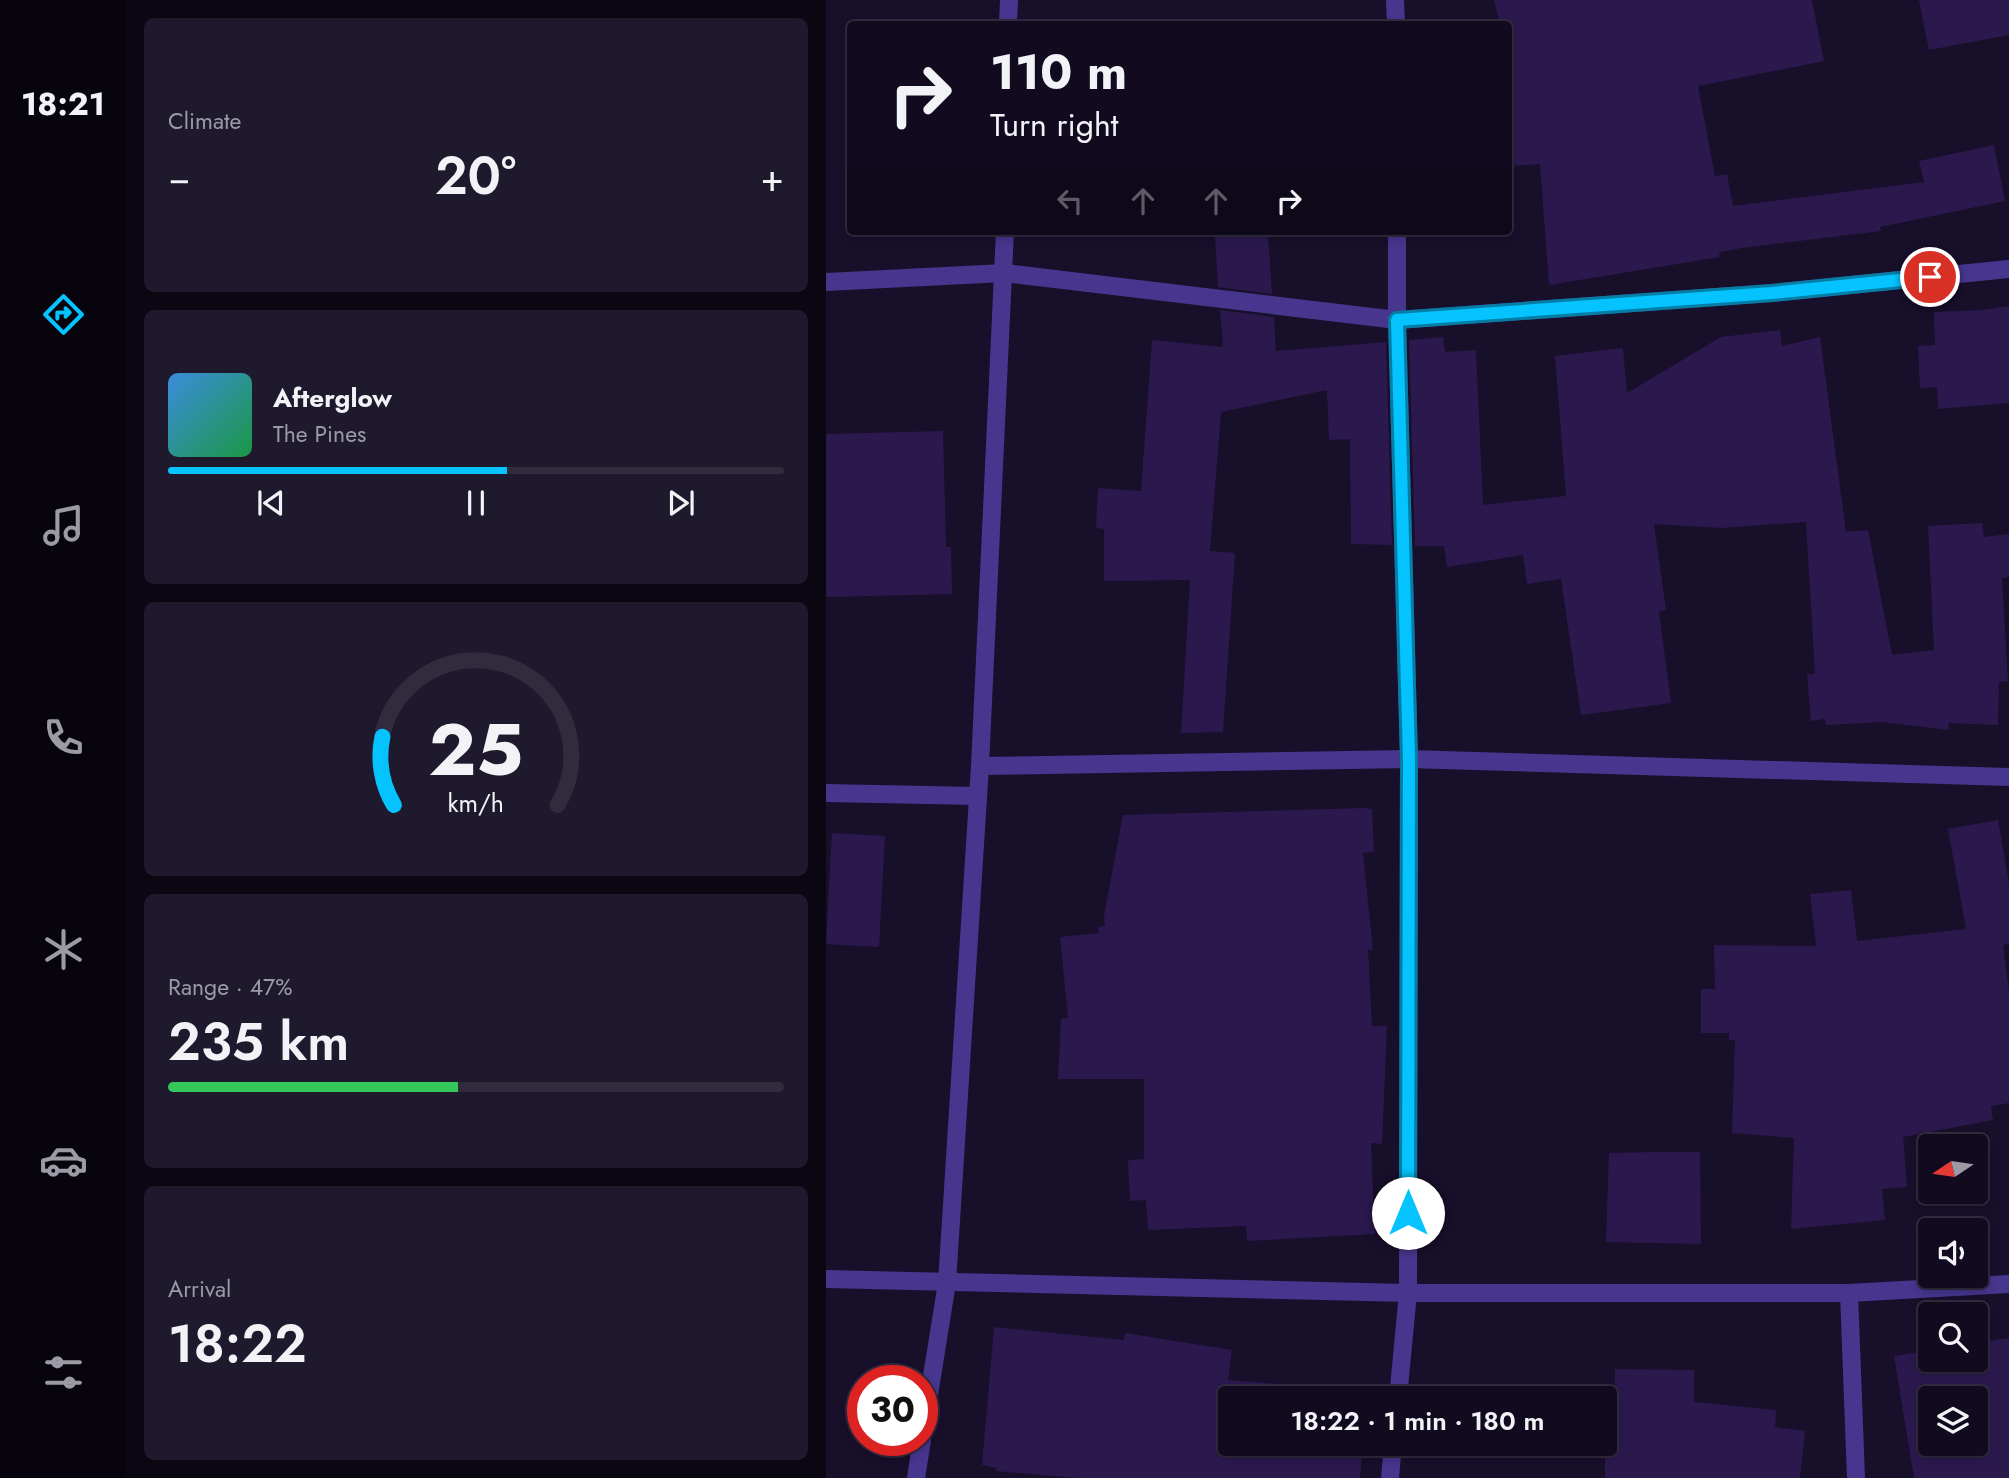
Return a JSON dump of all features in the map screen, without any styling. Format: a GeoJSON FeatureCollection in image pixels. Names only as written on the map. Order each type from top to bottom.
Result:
{"type":"FeatureCollection","features":[{"type":"Feature","properties":{"kind":"street"},"geometry":{"type":"LineString","coordinates":[[1008,21],[1009,0]]}},
{"type":"Feature","properties":{"kind":"street"},"geometry":{"type":"LineString","coordinates":[[1395,0],[1395,21]]}},
{"type":"Feature","properties":{"kind":"street"},"geometry":{"type":"LineString","coordinates":[[934,1365],[947,1283],[980,765],[1004,235]]}},
{"type":"Feature","properties":{"kind":"street"},"geometry":{"type":"LineString","coordinates":[[1396,235],[1409,759],[1408,1293],[1399,1386]]}},
{"type":"Feature","properties":{"kind":"street"},"geometry":{"type":"LineString","coordinates":[[826,282],[1004,273],[1397,320],[1772,293],[2009,269]]}},
{"type":"Feature","properties":{"kind":"street"},"geometry":{"type":"LineString","coordinates":[[980,765],[1409,759],[2009,777]]}},
{"type":"Feature","properties":{"kind":"street"},"geometry":{"type":"LineString","coordinates":[[826,793],[978,796]]}},
{"type":"Feature","properties":{"kind":"street"},"geometry":{"type":"LineString","coordinates":[[826,1279],[1408,1293],[1849,1293],[2009,1284]]}},
{"type":"Feature","properties":{"kind":"street"},"geometry":{"type":"LineString","coordinates":[[1849,1293],[1856,1478]]}},
{"type":"Feature","properties":{"kind":"street"},"geometry":{"type":"LineString","coordinates":[[916,1478],[919,1456]]}},
{"type":"Feature","properties":{"kind":"street"},"geometry":{"type":"LineString","coordinates":[[1390,1478],[1393,1456]]}},
{"type":"Feature","properties":{"kind":"building"},"geometry":{"type":"Polygon","coordinates":[[[1494,0],[1812,0],[1824,61],[1698,86],[1715,176],[1727,174],[1733,206],[1924,182],[1919,161],[1994,145],[2005,201],[1880,227],[1881,231],[1742,248],[1719,252],[1720,257],[1549,285],[1540,164],[1512,166],[1512,21],[1499,21],[1494,0]]]}},
{"type":"Feature","properties":{"kind":"building"},"geometry":{"type":"Polygon","coordinates":[[[1919,0],[2009,0],[2009,35],[1929,50],[1919,0]]]}},
{"type":"Feature","properties":{"kind":"building"},"geometry":{"type":"Polygon","coordinates":[[[1268,235],[1272,294],[1218,287],[1215,236],[1268,235]]]}},
{"type":"Feature","properties":{"kind":"building"},"geometry":{"type":"Polygon","coordinates":[[[2009,306],[2009,403],[1938,409],[1937,387],[1920,388],[1918,346],[1935,345],[1934,312],[2009,306]]]}},
{"type":"Feature","properties":{"kind":"building"},"geometry":{"type":"Polygon","coordinates":[[[1220,310],[1274,317],[1276,351],[1386,342],[1392,545],[1351,544],[1350,439],[1329,440],[1327,390],[1221,412],[1210,551],[1235,553],[1223,732],[1181,733],[1190,580],[1104,581],[1104,529],[1096,528],[1098,488],[1141,491],[1152,340],[1223,347],[1220,310]]]}},
{"type":"Feature","properties":{"kind":"building"},"geometry":{"type":"Polygon","coordinates":[[[1780,330],[1782,346],[1820,337],[1846,532],[1868,530],[1892,655],[1934,650],[1928,526],[1982,523],[1984,537],[2009,534],[2009,577],[2002,578],[2008,681],[1999,682],[1998,725],[1949,723],[1948,730],[1883,722],[1826,725],[1825,719],[1811,721],[1807,674],[1815,674],[1806,522],[1721,528],[1654,524],[1666,610],[1659,611],[1671,703],[1581,715],[1561,579],[1527,584],[1523,555],[1447,567],[1444,546],[1415,546],[1409,340],[1443,337],[1445,352],[1476,350],[1483,505],[1566,496],[1555,356],[1623,348],[1627,393],[1721,337],[1780,330]]]}},
{"type":"Feature","properties":{"kind":"building"},"geometry":{"type":"Polygon","coordinates":[[[943,431],[946,547],[951,547],[952,594],[826,597],[826,434],[943,431]]]}},
{"type":"Feature","properties":{"kind":"building"},"geometry":{"type":"Polygon","coordinates":[[[1372,809],[1374,852],[1363,853],[1373,950],[1368,950],[1372,1026],[1387,1026],[1382,1144],[1371,1143],[1375,1234],[1247,1241],[1246,1226],[1148,1230],[1146,1200],[1130,1201],[1128,1160],[1144,1159],[1144,1079],[1058,1079],[1061,1018],[1068,1018],[1060,937],[1099,933],[1098,927],[1105,926],[1104,916],[1123,815],[1372,809]]]}},
{"type":"Feature","properties":{"kind":"building"},"geometry":{"type":"Polygon","coordinates":[[[1998,820],[2009,883],[2009,944],[2003,945],[2009,991],[2009,1103],[1991,1106],[1993,1120],[1903,1137],[1907,1187],[1882,1189],[1885,1220],[1791,1229],[1794,1138],[1732,1133],[1735,1040],[1729,1040],[1729,1033],[1701,1033],[1701,989],[1715,989],[1714,945],[1816,946],[1810,894],[1851,890],[1857,941],[1966,929],[1948,829],[1998,820]]]}},
{"type":"Feature","properties":{"kind":"building"},"geometry":{"type":"Polygon","coordinates":[[[832,833],[885,836],[879,947],[826,944],[832,833]]]}},
{"type":"Feature","properties":{"kind":"building"},"geometry":{"type":"Polygon","coordinates":[[[1700,1152],[1701,1244],[1606,1242],[1609,1153],[1700,1152]]]}},
{"type":"Feature","properties":{"kind":"building"},"geometry":{"type":"Polygon","coordinates":[[[994,1327],[1124,1340],[1125,1333],[1232,1350],[1228,1380],[1304,1386],[1218,1386],[1218,1456],[1362,1456],[1360,1478],[1078,1478],[996,1471],[996,1468],[982,1465],[994,1327]]]}},
{"type":"Feature","properties":{"kind":"building"},"geometry":{"type":"Polygon","coordinates":[[[2009,1338],[2009,1478],[1914,1478],[1894,1356],[1918,1352],[1918,1372],[1988,1372],[1988,1341],[2009,1338]]]}},
{"type":"Feature","properties":{"kind":"building"},"geometry":{"type":"Polygon","coordinates":[[[1615,1369],[1694,1370],[1694,1402],[1776,1410],[1775,1427],[1805,1431],[1800,1478],[1605,1478],[1605,1456],[1617,1456],[1617,1386],[1615,1386],[1615,1369]]]}},
{"type":"Feature","properties":{"kind":"route"},"geometry":{"type":"LineString","coordinates":[[1408,1213],[1409,759],[1397,320],[1772,293],[1930,277]]}}]}
